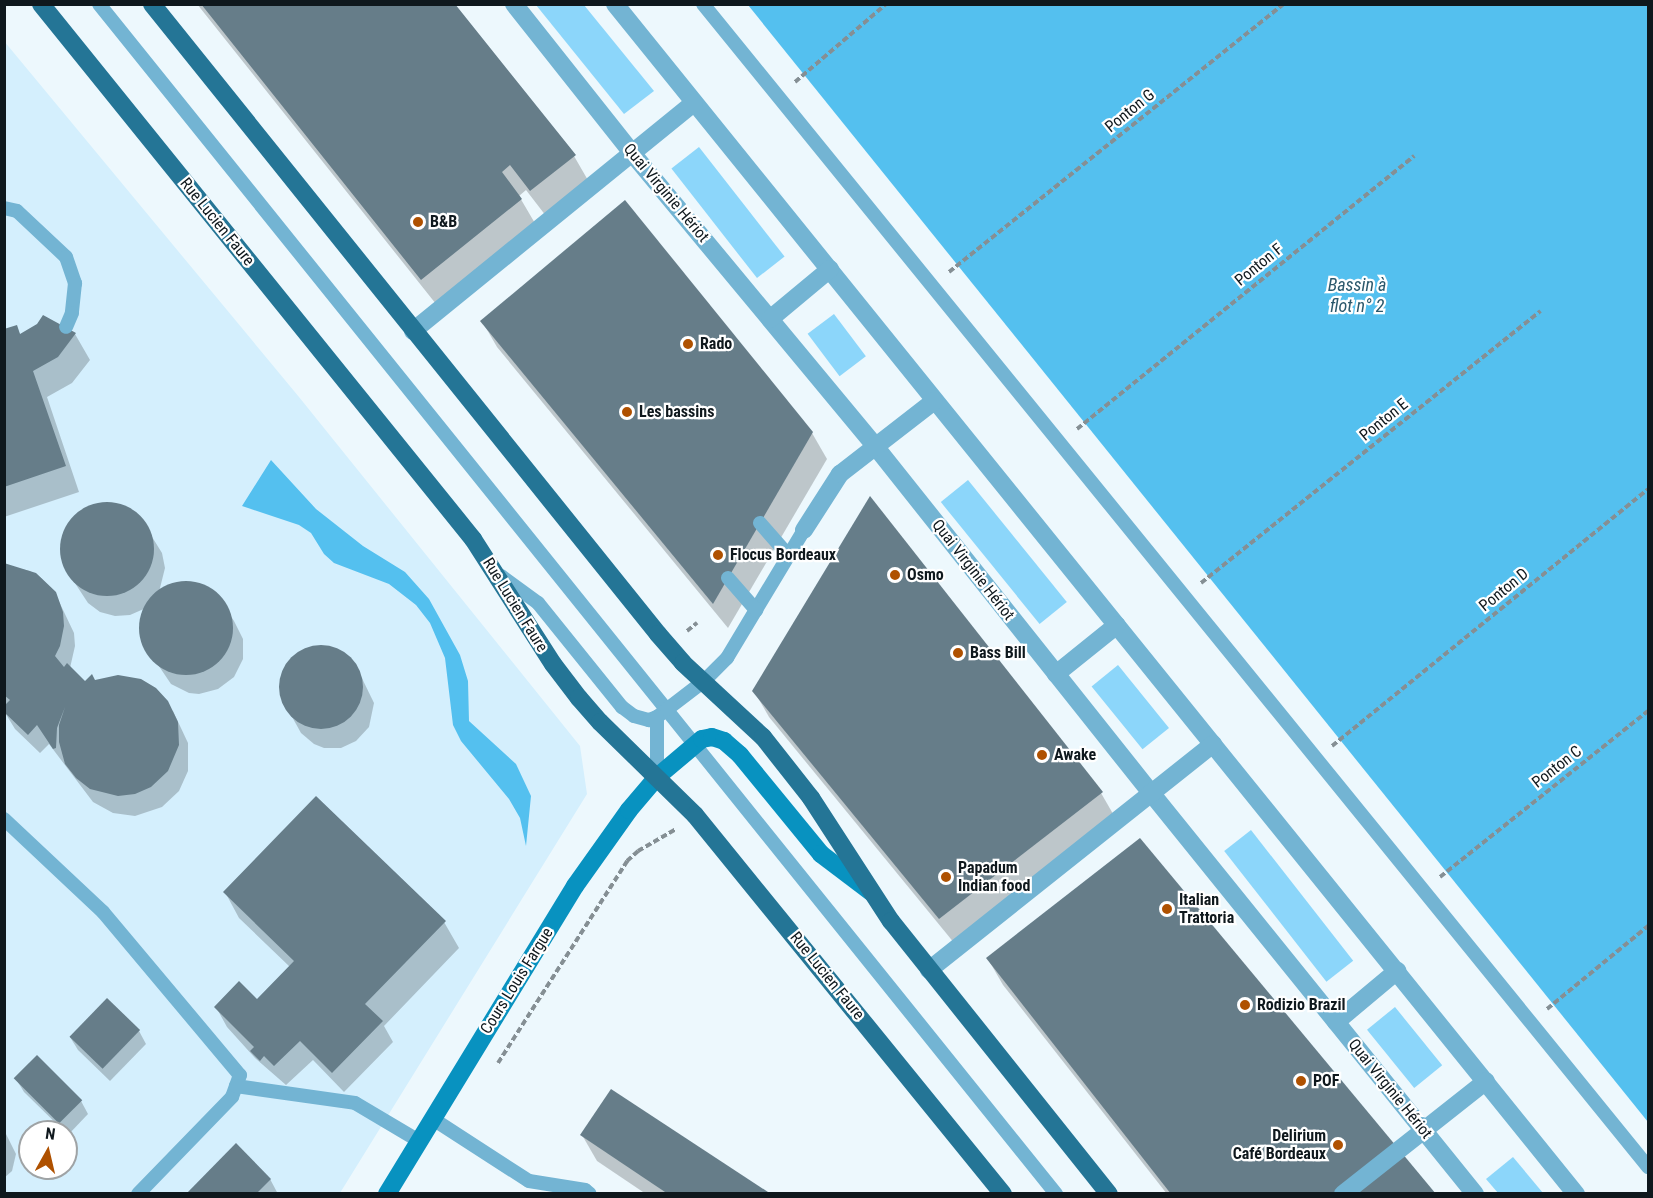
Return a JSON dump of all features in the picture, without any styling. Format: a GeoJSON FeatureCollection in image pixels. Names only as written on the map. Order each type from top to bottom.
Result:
{"type":"FeatureCollection","features":[{"type":"Feature","properties":{"kind":"main road","name":"Rue Lucien Faure"},"geometry":{"type":"LineString","coordinates":[[41,4],[473,539],[552,664],[600,722],[706,828],[1003,1194]]}},
{"type":"Feature","properties":{"kind":"main road"},"geometry":{"type":"LineString","coordinates":[[152,4],[658,634],[763,737],[812,798],[871,892],[929,969],[1109,1194]]}},
{"type":"Feature","properties":{"kind":"main road"},"geometry":{"type":"LineString","coordinates":[[695,745],[702,739],[712,737],[724,741],[740,754],[821,854],[871,892]]}},
{"type":"Feature","properties":{"kind":"main road","name":"Cours Louis Fargue"},"geometry":{"type":"LineString","coordinates":[[387,1194],[576,886],[629,810],[657,777],[695,745]]}},
{"type":"Feature","properties":{"kind":"street","name":"Quai Virginie Hériot"},"geometry":{"type":"LineString","coordinates":[[514,4],[632,153],[875,446],[1475,1194]]}},
{"type":"Feature","properties":{"kind":"street"},"geometry":{"type":"LineString","coordinates":[[615,4],[1576,1194]]}},
{"type":"Feature","properties":{"kind":"street"},"geometry":{"type":"LineString","coordinates":[[413,331],[694,103]]}},
{"type":"Feature","properties":{"kind":"street"},"geometry":{"type":"LineString","coordinates":[[770,318],[830,269]]}},
{"type":"Feature","properties":{"kind":"street"},"geometry":{"type":"LineString","coordinates":[[804,530],[840,474],[934,401]]}},
{"type":"Feature","properties":{"kind":"street"},"geometry":{"type":"LineString","coordinates":[[1056,674],[1117,625]]}},
{"type":"Feature","properties":{"kind":"street"},"geometry":{"type":"LineString","coordinates":[[929,969],[1213,744]]}},
{"type":"Feature","properties":{"kind":"street"},"geometry":{"type":"LineString","coordinates":[[1336,1022],[1396,971]]}},
{"type":"Feature","properties":{"kind":"street"},"geometry":{"type":"LineString","coordinates":[[1343,1194],[1485,1081]]}},
{"type":"Feature","properties":{"kind":"lane"},"geometry":{"type":"LineString","coordinates":[[99,4],[662,714],[695,745],[1056,1194]]}},
{"type":"Feature","properties":{"kind":"lane"},"geometry":{"type":"LineString","coordinates":[[703,4],[1648,1167]]}},
{"type":"Feature","properties":{"kind":"lane"},"geometry":{"type":"LineString","coordinates":[[4,207],[17,211],[66,257],[75,284],[72,313],[66,327]]}},
{"type":"Feature","properties":{"kind":"lane"},"geometry":{"type":"LineString","coordinates":[[760,523],[789,556]]}},
{"type":"Feature","properties":{"kind":"lane"},"geometry":{"type":"LineString","coordinates":[[494,571],[538,603],[622,707],[634,716],[649,720],[662,714],[704,681],[727,658],[804,530]]}},
{"type":"Feature","properties":{"kind":"lane"},"geometry":{"type":"LineString","coordinates":[[728,578],[756,610]]}},
{"type":"Feature","properties":{"kind":"lane"},"geometry":{"type":"LineString","coordinates":[[657,777],[662,714]]}},
{"type":"Feature","properties":{"kind":"lane"},"geometry":{"type":"LineString","coordinates":[[4,819],[104,912],[240,1075],[232,1097],[138,1194]]}},
{"type":"Feature","properties":{"kind":"lane"},"geometry":{"type":"LineString","coordinates":[[237,1086],[355,1103],[418,1141]]}},
{"type":"Feature","properties":{"kind":"lane"},"geometry":{"type":"LineString","coordinates":[[433,1119],[529,1181],[585,1190],[590,1194]]}},
{"type":"Feature","properties":{"kind":"path"},"geometry":{"type":"LineString","coordinates":[[797,80],[886,4]]}},
{"type":"Feature","properties":{"kind":"path","name":"Ponton G"},"geometry":{"type":"LineString","coordinates":[[951,270],[1283,4]]}},
{"type":"Feature","properties":{"kind":"path","name":"Ponton F"},"geometry":{"type":"LineString","coordinates":[[1077,428],[1414,156]]}},
{"type":"Feature","properties":{"kind":"path","name":"Ponton E"},"geometry":{"type":"LineString","coordinates":[[1203,582],[1540,310]]}},
{"type":"Feature","properties":{"kind":"path","name":"Ponton D"},"geometry":{"type":"LineString","coordinates":[[1334,744],[1648,489]]}},
{"type":"Feature","properties":{"kind":"path","name":"Ponton C"},"geometry":{"type":"LineString","coordinates":[[1440,877],[1648,711]]}},
{"type":"Feature","properties":{"kind":"path"},"geometry":{"type":"LineString","coordinates":[[492,1073],[612,881],[627,861],[650,844],[680,827]]}},
{"type":"Feature","properties":{"kind":"path"},"geometry":{"type":"LineString","coordinates":[[1547,1009],[1648,926]]}},
{"type":"Feature","properties":{"kind":"shaded area"},"geometry":{"type":"Polygon","coordinates":[[[536,5],[584,5],[654,91],[624,114],[536,5]]]}},
{"type":"Feature","properties":{"kind":"shaded area"},"geometry":{"type":"Polygon","coordinates":[[[4,41],[299,397],[580,746],[587,794],[340,1193],[5,1193],[4,41]]]}},
{"type":"Feature","properties":{"kind":"shaded area"},"geometry":{"type":"Polygon","coordinates":[[[699,147],[785,257],[757,278],[671,169],[699,147]]]}},
{"type":"Feature","properties":{"kind":"shaded area"},"geometry":{"type":"Polygon","coordinates":[[[834,314],[866,356],[840,376],[808,334],[834,314]]]}},
{"type":"Feature","properties":{"kind":"shaded area"},"geometry":{"type":"Polygon","coordinates":[[[968,480],[1067,602],[1040,624],[941,502],[968,480]]]}},
{"type":"Feature","properties":{"kind":"shaded area"},"geometry":{"type":"Polygon","coordinates":[[[1118,665],[1169,728],[1143,749],[1092,686],[1118,665]]]}},
{"type":"Feature","properties":{"kind":"shaded area"},"geometry":{"type":"Polygon","coordinates":[[[1251,830],[1353,961],[1326,982],[1224,851],[1251,830]]]}},
{"type":"Feature","properties":{"kind":"shaded area"},"geometry":{"type":"Polygon","coordinates":[[[1395,1007],[1442,1065],[1414,1088],[1367,1030],[1395,1007]]]}},
{"type":"Feature","properties":{"kind":"shaded area"},"geometry":{"type":"Polygon","coordinates":[[[1513,1157],[1543,1193],[1498,1193],[1486,1179],[1513,1157]]]}},
{"type":"Feature","properties":{"kind":"water","name":"Bassin à flot n° 2"},"geometry":{"type":"Polygon","coordinates":[[[748,5],[1648,5],[1648,1122],[748,5]]]}},
{"type":"Feature","properties":{"kind":"water"},"geometry":{"type":"Polygon","coordinates":[[[271,460],[316,509],[363,546],[405,572],[429,599],[460,655],[468,681],[469,721],[516,764],[531,796],[526,846],[520,818],[509,799],[461,741],[453,725],[445,658],[430,623],[416,605],[389,584],[334,563],[324,554],[311,533],[299,525],[242,506],[271,460]]]}},
{"type":"Feature","properties":{"kind":"building"},"geometry":{"type":"Polygon","coordinates":[[[201,4],[455,4],[576,155],[530,191],[510,165],[502,172],[522,199],[421,280],[201,4]]]}},
{"type":"Feature","properties":{"kind":"building","name":"Les bassins"},"geometry":{"type":"Polygon","coordinates":[[[625,200],[813,432],[713,604],[480,321],[625,200]]]}},
{"type":"Feature","properties":{"kind":"building"},"geometry":{"type":"Polygon","coordinates":[[[43,315],[76,333],[58,357],[33,371],[66,466],[4,487],[4,329],[17,325],[20,334],[37,324],[43,315]]]}},
{"type":"Feature","properties":{"kind":"building"},"geometry":{"type":"Polygon","coordinates":[[[870,496],[1103,792],[939,919],[752,691],[870,496]]]}},
{"type":"Feature","properties":{"kind":"building"},"geometry":{"type":"Polygon","coordinates":[[[107,502],[125,506],[140,516],[150,531],[154,549],[150,567],[140,582],[125,592],[107,596],[89,592],[74,582],[64,567],[60,549],[64,531],[74,516],[89,506],[107,502]]]}},
{"type":"Feature","properties":{"kind":"building"},"geometry":{"type":"Polygon","coordinates":[[[4,563],[36,573],[56,592],[63,612],[64,626],[60,646],[55,656],[64,667],[67,663],[85,681],[92,674],[95,680],[118,675],[141,679],[156,688],[168,701],[178,722],[179,745],[168,771],[151,787],[135,794],[118,796],[90,789],[76,778],[65,764],[59,742],[59,725],[65,707],[57,728],[56,748],[53,749],[37,725],[28,735],[4,712],[4,706],[10,700],[4,695],[4,563]]]}},
{"type":"Feature","properties":{"kind":"building"},"geometry":{"type":"Polygon","coordinates":[[[186,581],[204,585],[219,595],[229,610],[233,628],[229,646],[219,661],[204,671],[186,675],[168,671],[153,661],[143,646],[139,628],[143,610],[153,595],[168,585],[186,581]]]}},
{"type":"Feature","properties":{"kind":"building"},"geometry":{"type":"Polygon","coordinates":[[[313,645],[329,645],[345,652],[356,663],[363,679],[360,703],[351,717],[329,729],[313,729],[297,722],[286,711],[279,695],[279,679],[286,663],[297,652],[313,645]]]}},
{"type":"Feature","properties":{"kind":"building"},"geometry":{"type":"Polygon","coordinates":[[[316,796],[446,921],[365,1004],[383,1021],[332,1073],[300,1041],[274,1066],[264,1056],[260,1061],[250,1051],[254,1047],[214,1007],[239,981],[257,999],[294,961],[223,892],[316,796]]]}},
{"type":"Feature","properties":{"kind":"building"},"geometry":{"type":"Polygon","coordinates":[[[1140,838],[1436,1194],[1171,1194],[986,958],[1140,838]]]}},
{"type":"Feature","properties":{"kind":"building"},"geometry":{"type":"Polygon","coordinates":[[[107,998],[140,1030],[103,1069],[69,1037],[107,998]]]}},
{"type":"Feature","properties":{"kind":"building"},"geometry":{"type":"Polygon","coordinates":[[[37,1055],[82,1100],[63,1120],[55,1120],[14,1078],[37,1055]]]}},
{"type":"Feature","properties":{"kind":"building"},"geometry":{"type":"Polygon","coordinates":[[[611,1089],[771,1194],[668,1194],[580,1135],[611,1089]]]}},
{"type":"Feature","properties":{"kind":"building"},"geometry":{"type":"Polygon","coordinates":[[[236,1143],[271,1179],[256,1194],[186,1194],[236,1143]]]}},
{"type":"Feature","properties":{"kind":"place","name":"B&B"},"geometry":{"type":"Point","coordinates":[418,222]}},
{"type":"Feature","properties":{"kind":"place","name":"Rado"},"geometry":{"type":"Point","coordinates":[688,344]}},
{"type":"Feature","properties":{"kind":"place","name":"Les bassins"},"geometry":{"type":"Point","coordinates":[627,412]}},
{"type":"Feature","properties":{"kind":"place","name":"Flocus Bordeaux"},"geometry":{"type":"Point","coordinates":[718,555]}},
{"type":"Feature","properties":{"kind":"place","name":"Osmo"},"geometry":{"type":"Point","coordinates":[895,575]}},
{"type":"Feature","properties":{"kind":"place","name":"Bass Bill"},"geometry":{"type":"Point","coordinates":[958,653]}},
{"type":"Feature","properties":{"kind":"place","name":"Awake"},"geometry":{"type":"Point","coordinates":[1042,755]}},
{"type":"Feature","properties":{"kind":"place","name":"Papadum Indian food"},"geometry":{"type":"Point","coordinates":[946,877]}},
{"type":"Feature","properties":{"kind":"place","name":"Italian Trattoria"},"geometry":{"type":"Point","coordinates":[1167,909]}},
{"type":"Feature","properties":{"kind":"place","name":"Rodizio Brazil"},"geometry":{"type":"Point","coordinates":[1245,1005]}},
{"type":"Feature","properties":{"kind":"place","name":"POF"},"geometry":{"type":"Point","coordinates":[1301,1081]}},
{"type":"Feature","properties":{"kind":"place","name":"Delirium Café Bordeaux"},"geometry":{"type":"Point","coordinates":[1338,1145]}}]}
